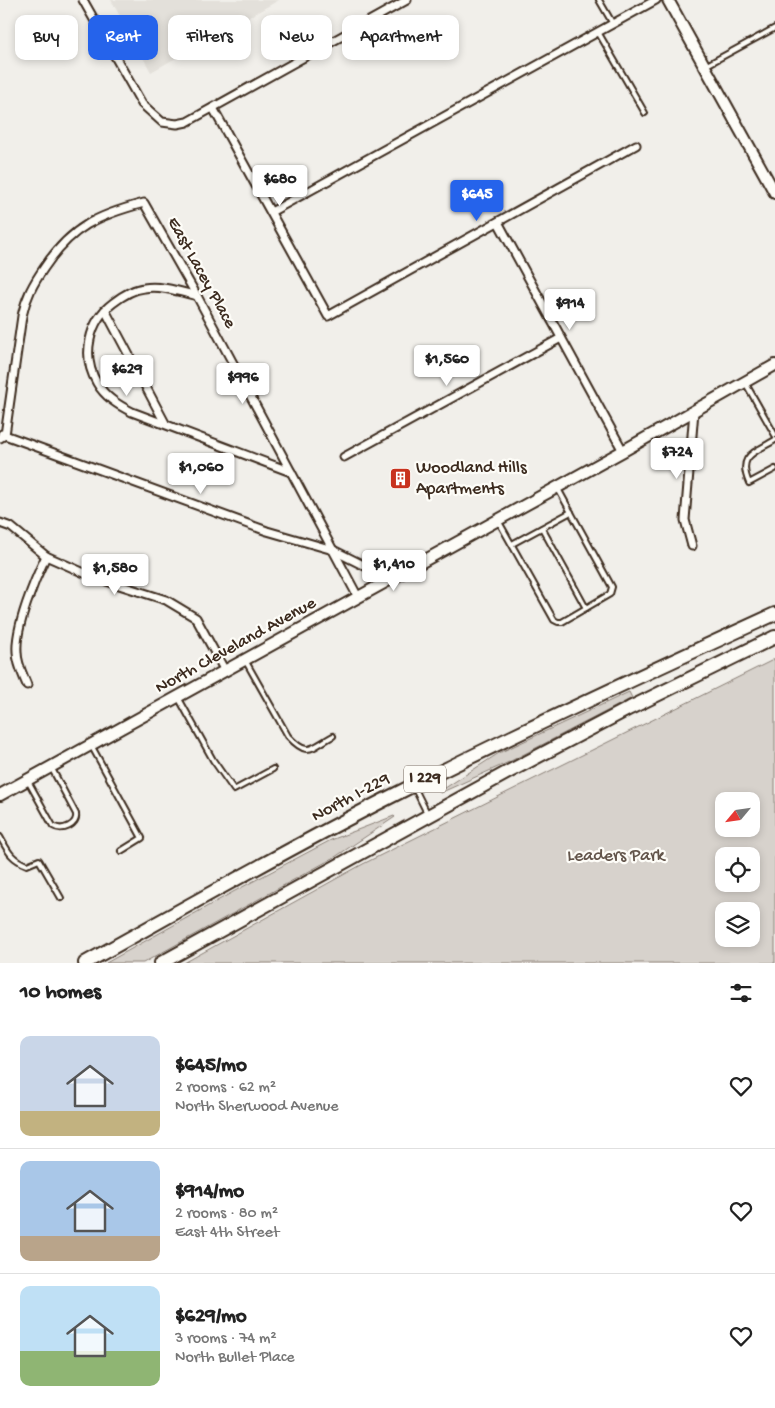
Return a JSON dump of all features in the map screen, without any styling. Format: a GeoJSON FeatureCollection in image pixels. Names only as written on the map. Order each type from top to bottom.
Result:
{"type":"FeatureCollection","features":[{"type":"Feature","properties":{"kind":"highway","name":"North I-229"},"geometry":{"type":"LineString","coordinates":[[85,963],[413,785],[571,708],[775,614]]}},
{"type":"Feature","properties":{"kind":"highway","name":"I 229"},"geometry":{"type":"LineString","coordinates":[[161,963],[428,815],[630,708],[775,637]]}},
{"type":"Feature","properties":{"kind":"street"},"geometry":{"type":"LineString","coordinates":[[83,0],[142,104],[162,122],[177,124],[187,122],[213,108],[407,0]]}},
{"type":"Feature","properties":{"kind":"street"},"geometry":{"type":"LineString","coordinates":[[271,212],[656,0]]}},
{"type":"Feature","properties":{"kind":"street"},"geometry":{"type":"LineString","coordinates":[[668,0],[775,193]]}},
{"type":"Feature","properties":{"kind":"street"},"geometry":{"type":"LineString","coordinates":[[213,108],[328,316],[636,145]]}},
{"type":"Feature","properties":{"kind":"street","name":"East Lacey Place"},"geometry":{"type":"LineString","coordinates":[[2,435],[22,316],[31,288],[56,251],[82,227],[124,208],[144,203],[197,296],[358,597]]}},
{"type":"Feature","properties":{"kind":"street"},"geometry":{"type":"LineString","coordinates":[[498,222],[623,451]]}},
{"type":"Feature","properties":{"kind":"street"},"geometry":{"type":"LineString","coordinates":[[197,296],[179,291],[147,287],[125,295],[105,310],[98,320],[90,340],[89,359],[96,382],[120,406],[291,472]]}},
{"type":"Feature","properties":{"kind":"street"},"geometry":{"type":"LineString","coordinates":[[105,310],[165,423]]}},
{"type":"Feature","properties":{"kind":"street"},"geometry":{"type":"LineString","coordinates":[[344,456],[561,338]]}},
{"type":"Feature","properties":{"kind":"street","name":"North Cleveland Avenue"},"geometry":{"type":"LineString","coordinates":[[0,795],[775,365]]}},
{"type":"Feature","properties":{"kind":"street"},"geometry":{"type":"LineString","coordinates":[[692,546],[685,520],[694,411]]}},
{"type":"Feature","properties":{"kind":"street"},"geometry":{"type":"LineString","coordinates":[[2,435],[267,531],[333,550],[389,580]]}},
{"type":"Feature","properties":{"kind":"street"},"geometry":{"type":"LineString","coordinates":[[0,523],[12,527],[46,556],[91,576],[166,600],[196,618],[225,671]]}},
{"type":"Feature","properties":{"kind":"street"},"geometry":{"type":"LineString","coordinates":[[27,685],[16,651],[18,637],[30,594],[46,556]]}},
{"type":"Feature","properties":{"kind":"lane"},"geometry":{"type":"LineString","coordinates":[[599,0],[612,24]]}},
{"type":"Feature","properties":{"kind":"lane"},"geometry":{"type":"LineString","coordinates":[[704,66],[775,28]]}},
{"type":"Feature","properties":{"kind":"lane"},"geometry":{"type":"LineString","coordinates":[[598,32],[645,113]]}},
{"type":"Feature","properties":{"kind":"lane"},"geometry":{"type":"LineString","coordinates":[[745,382],[775,435]]}},
{"type":"Feature","properties":{"kind":"lane"},"geometry":{"type":"LineString","coordinates":[[775,440],[747,458],[744,472],[749,483],[775,469]]}},
{"type":"Feature","properties":{"kind":"lane"},"geometry":{"type":"LineString","coordinates":[[498,520],[554,620],[562,622],[610,594],[612,587],[557,487]]}},
{"type":"Feature","properties":{"kind":"lane"},"geometry":{"type":"LineString","coordinates":[[512,544],[571,512]]}},
{"type":"Feature","properties":{"kind":"lane"},"geometry":{"type":"LineString","coordinates":[[542,528],[586,608]]}},
{"type":"Feature","properties":{"kind":"lane"},"geometry":{"type":"LineString","coordinates":[[245,660],[288,736],[296,745],[302,750],[308,750],[333,736]]}},
{"type":"Feature","properties":{"kind":"lane"},"geometry":{"type":"LineString","coordinates":[[178,697],[214,760],[234,790],[274,769]]}},
{"type":"Feature","properties":{"kind":"lane"},"geometry":{"type":"LineString","coordinates":[[91,745],[142,838],[120,851]]}},
{"type":"Feature","properties":{"kind":"lane"},"geometry":{"type":"LineString","coordinates":[[28,780],[54,826],[57,829],[62,829],[70,825],[77,818],[76,814],[51,767]]}},
{"type":"Feature","properties":{"kind":"lane"},"geometry":{"type":"LineString","coordinates":[[413,785],[428,815]]}},
{"type":"Feature","properties":{"kind":"lane"},"geometry":{"type":"LineString","coordinates":[[0,837],[11,856],[18,862],[27,865],[39,860],[60,898]]}},
{"type":"Feature","properties":{"kind":"shaded area"},"geometry":{"type":"Polygon","coordinates":[[[111,0],[279,0],[251,16],[168,15],[168,60],[172,60],[151,72],[144,60],[158,60],[158,15],[119,15],[111,0]]]}},
{"type":"Feature","properties":{"kind":"green space","name":"Leaders Park"},"geometry":{"type":"Polygon","coordinates":[[[775,659],[775,963],[184,963],[363,864],[775,659]]]}},
{"type":"Feature","properties":{"kind":"green space"},"geometry":{"type":"Polygon","coordinates":[[[629,692],[632,698],[509,762],[439,792],[499,753],[629,692]]]}},
{"type":"Feature","properties":{"kind":"green space"},"geometry":{"type":"Polygon","coordinates":[[[394,816],[335,857],[143,963],[106,963],[331,840],[394,816]]]}},
{"type":"Feature","properties":{"kind":"place","name":"Woodland Hills Apartments"},"geometry":{"type":"Point","coordinates":[400,478]}}]}
